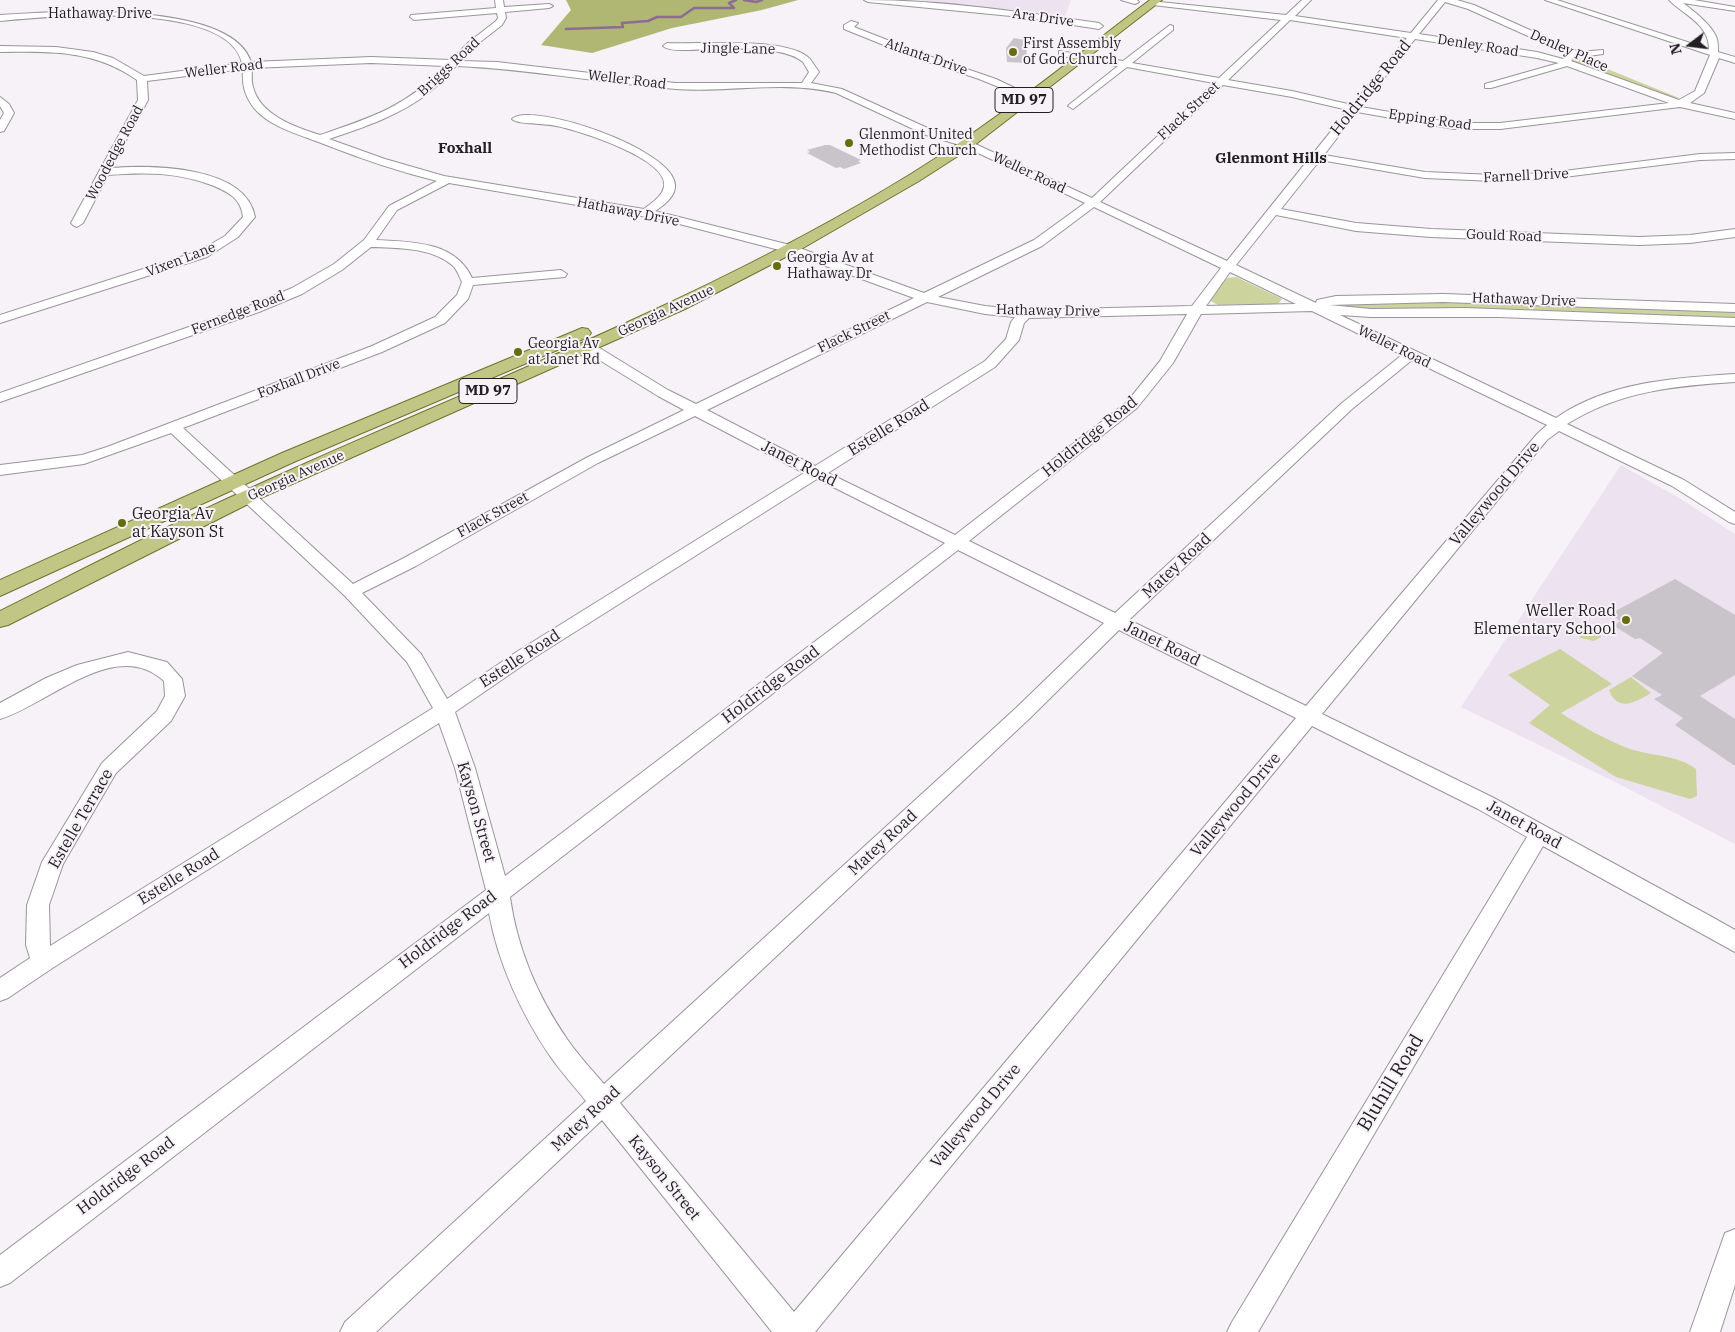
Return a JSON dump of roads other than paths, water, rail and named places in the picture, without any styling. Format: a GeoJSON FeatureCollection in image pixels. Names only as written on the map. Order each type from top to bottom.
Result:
{"type":"FeatureCollection","features":[{"type":"Feature","properties":{"kind":"main road","name":"Georgia Avenue"},"geometry":{"type":"LineString","coordinates":[[0,589],[232,481],[615,318],[768,246],[959,137],[1082,57],[1155,2]]}},
{"type":"Feature","properties":{"kind":"main road"},"geometry":{"type":"LineString","coordinates":[[1050,63],[1103,24]]}},
{"type":"Feature","properties":{"kind":"main road","name":"Georgia Avenue"},"geometry":{"type":"LineString","coordinates":[[0,620],[247,497],[679,306],[851,216],[959,137]]}},
{"type":"Feature","properties":{"kind":"street"},"geometry":{"type":"LineString","coordinates":[[858,0],[864,0]]}},
{"type":"Feature","properties":{"kind":"street","name":"Ara Drive"},"geometry":{"type":"LineString","coordinates":[[868,0],[1021,14],[1103,24]]}},
{"type":"Feature","properties":{"kind":"street","name":"Flack Street"},"geometry":{"type":"LineString","coordinates":[[351,592],[410,562],[593,460],[1038,243],[1092,203],[1307,0]]}},
{"type":"Feature","properties":{"kind":"street","name":"Holdridge Road"},"geometry":{"type":"LineString","coordinates":[[0,1273],[958,543],[1132,405],[1170,356],[1195,311],[1228,267],[1275,211],[1285,196],[1318,157],[1325,144],[1442,0]]}},
{"type":"Feature","properties":{"kind":"street","name":"Denley Place"},"geometry":{"type":"LineString","coordinates":[[1448,0],[1471,7],[1577,55],[1691,98]]}},
{"type":"Feature","properties":{"kind":"street"},"geometry":{"type":"LineString","coordinates":[[1549,0],[1735,60]]}},
{"type":"Feature","properties":{"kind":"street"},"geometry":{"type":"LineString","coordinates":[[1673,0],[1704,26],[1713,39],[1715,59],[1699,93],[1691,98]]}},
{"type":"Feature","properties":{"kind":"street"},"geometry":{"type":"LineString","coordinates":[[1678,0],[1735,9]]}},
{"type":"Feature","properties":{"kind":"street","name":"Denley Road"},"geometry":{"type":"LineString","coordinates":[[1155,2],[1288,18],[1537,55],[1565,62],[1680,104],[1735,116]]}},
{"type":"Feature","properties":{"kind":"street"},"geometry":{"type":"LineString","coordinates":[[414,16],[500,5],[549,6]]}},
{"type":"Feature","properties":{"kind":"street","name":"Briggs Road"},"geometry":{"type":"LineString","coordinates":[[318,139],[374,120],[408,103],[429,88],[472,44],[499,23],[502,18],[500,5]]}},
{"type":"Feature","properties":{"kind":"street","name":"Hathaway Drive"},"geometry":{"type":"LineString","coordinates":[[0,18],[104,11],[139,12],[178,17],[209,26],[230,38],[243,51],[249,65],[247,87],[252,100],[280,123],[318,139],[389,164],[447,180],[646,213],[768,246],[790,249],[925,298],[985,310],[1025,314],[1314,307],[1338,312],[1360,313],[1481,312],[1735,322]]}},
{"type":"Feature","properties":{"kind":"street","name":"Atlanta Drive"},"geometry":{"type":"LineString","coordinates":[[854,23],[847,27],[930,60],[989,78],[1014,90]]}},
{"type":"Feature","properties":{"kind":"street"},"geometry":{"type":"LineString","coordinates":[[1073,106],[1170,28]]}},
{"type":"Feature","properties":{"kind":"street","name":"Jingle Lane"},"geometry":{"type":"LineString","coordinates":[[667,46],[688,48],[752,46],[789,52],[802,56],[812,64],[814,72],[805,85]]}},
{"type":"Feature","properties":{"kind":"street"},"geometry":{"type":"LineString","coordinates":[[0,49],[46,48],[84,53],[130,68],[142,80]]}},
{"type":"Feature","properties":{"kind":"street"},"geometry":{"type":"LineString","coordinates":[[1488,86],[1556,67],[1571,56],[1600,52]]}},
{"type":"Feature","properties":{"kind":"street"},"geometry":{"type":"LineString","coordinates":[[1062,53],[1082,57]]}},
{"type":"Feature","properties":{"kind":"street","name":"Epping Road"},"geometry":{"type":"LineString","coordinates":[[1082,57],[1292,94],[1355,109],[1445,124],[1480,127],[1521,124],[1680,104],[1691,98]]}},
{"type":"Feature","properties":{"kind":"street","name":"Weller Road"},"geometry":{"type":"LineString","coordinates":[[142,80],[249,65],[341,60],[455,62],[497,65],[675,86],[805,85],[839,91],[930,133],[959,137],[1092,203],[1314,307],[1678,483],[1735,518]]}},
{"type":"Feature","properties":{"kind":"street","name":"Woodedge Road"},"geometry":{"type":"LineString","coordinates":[[77,223],[143,100],[142,80]]}},
{"type":"Feature","properties":{"kind":"street"},"geometry":{"type":"LineString","coordinates":[[1691,98],[1735,109]]}},
{"type":"Feature","properties":{"kind":"street"},"geometry":{"type":"LineString","coordinates":[[0,100],[6,106],[9,114],[0,129]]}},
{"type":"Feature","properties":{"kind":"street"},"geometry":{"type":"LineString","coordinates":[[517,119],[554,122],[602,136],[636,150],[660,165],[668,175],[670,185],[663,198],[646,213]]}},
{"type":"Feature","properties":{"kind":"street","name":"Farnell Drive"},"geometry":{"type":"LineString","coordinates":[[1318,157],[1425,175],[1494,178],[1548,176],[1700,157],[1735,156]]}},
{"type":"Feature","properties":{"kind":"street","name":"Vixen Lane"},"geometry":{"type":"LineString","coordinates":[[0,320],[204,254],[238,233],[249,217],[245,199],[235,192],[201,177],[180,171],[159,169],[103,172]]}},
{"type":"Feature","properties":{"kind":"street","name":"Fernedge Road"},"geometry":{"type":"LineString","coordinates":[[0,398],[254,309],[297,291],[330,272],[368,243],[393,208],[447,180]]}},
{"type":"Feature","properties":{"kind":"street","name":"Gould Road"},"geometry":{"type":"LineString","coordinates":[[1275,211],[1356,226],[1423,233],[1639,241],[1690,239],[1733,234]]}},
{"type":"Feature","properties":{"kind":"street"},"geometry":{"type":"LineString","coordinates":[[368,243],[419,247],[442,254],[457,263],[468,282],[561,274]]}},
{"type":"Feature","properties":{"kind":"street","name":"Foxhall Drive"},"geometry":{"type":"LineString","coordinates":[[6,470],[84,459],[174,428],[377,349],[440,320],[463,296],[468,282]]}},
{"type":"Feature","properties":{"kind":"street","name":"Hathaway Drive"},"geometry":{"type":"LineString","coordinates":[[1314,307],[1336,300],[1443,298],[1735,308]]}},
{"type":"Feature","properties":{"kind":"street","name":"Estelle Road"},"geometry":{"type":"LineString","coordinates":[[0,991],[43,962],[444,710],[525,654],[990,364],[1012,340],[1018,322],[1025,314]]}},
{"type":"Feature","properties":{"kind":"street","name":"Janet Road"},"geometry":{"type":"LineString","coordinates":[[588,347],[662,393],[816,473],[1485,803],[1539,835],[1688,914],[1735,942]]}},
{"type":"Feature","properties":{"kind":"street","name":"Matey Road"},"geometry":{"type":"LineString","coordinates":[[355,1332],[1023,713],[1347,406],[1384,374],[1410,355]]}},
{"type":"Feature","properties":{"kind":"street","name":"Valleywood Drive"},"geometry":{"type":"LineString","coordinates":[[796,1332],[1542,437],[1556,424],[1585,405],[1637,388],[1684,381],[1735,378]]}},
{"type":"Feature","properties":{"kind":"street","name":"Kayson Street"},"geometry":{"type":"LineString","coordinates":[[174,428],[351,592],[414,658],[444,710],[465,768],[498,892],[510,948],[529,997],[559,1048],[791,1332]]}},
{"type":"Feature","properties":{"kind":"street"},"geometry":{"type":"LineString","coordinates":[[0,483],[6,470]]}},
{"type":"Feature","properties":{"kind":"street","name":"Estelle Terrace"},"geometry":{"type":"LineString","coordinates":[[0,712],[53,683],[84,670],[128,658],[160,667],[173,679],[175,696],[164,716],[109,768],[53,862],[38,905],[38,946],[43,962]]}},
{"type":"Feature","properties":{"kind":"street","name":"Bluhill Road"},"geometry":{"type":"LineString","coordinates":[[1242,1332],[1539,835]]}},
{"type":"Feature","properties":{"kind":"street"},"geometry":{"type":"LineString","coordinates":[[1706,1332],[1735,1243]]}},
{"type":"Feature","properties":{"kind":"waterway"},"geometry":{"type":"LineString","coordinates":[[566,29],[623,27],[622,23],[648,21],[657,17],[681,17],[694,8],[734,8],[729,3],[736,0]]}},
{"type":"Feature","properties":{"kind":"waterway"},"geometry":{"type":"LineString","coordinates":[[744,0],[756,2],[762,0]]}},
{"type":"Feature","properties":{"kind":"place","name":"First Assembly of God Church"},"geometry":{"type":"Point","coordinates":[1013,52]}},
{"type":"Feature","properties":{"kind":"place","name":"Glenmont United Methodist Church"},"geometry":{"type":"Point","coordinates":[849,143]}},
{"type":"Feature","properties":{"kind":"place","name":"Georgia Av at Hathaway Dr"},"geometry":{"type":"Point","coordinates":[777,266]}},
{"type":"Feature","properties":{"kind":"place","name":"Georgia Av at Janet Rd"},"geometry":{"type":"Point","coordinates":[518,352]}},
{"type":"Feature","properties":{"kind":"place","name":"Georgia Av at Kayson St"},"geometry":{"type":"Point","coordinates":[122,523]}},
{"type":"Feature","properties":{"kind":"place","name":"Weller Road Elementary School"},"geometry":{"type":"Point","coordinates":[1626,620]}},
{"type":"Feature","properties":{"kind":"district","name":"Foxhall"},"geometry":{"type":"Point","coordinates":[465,149]}},
{"type":"Feature","properties":{"kind":"district","name":"Glenmont Hills"},"geometry":{"type":"Point","coordinates":[1271,159]}}]}
